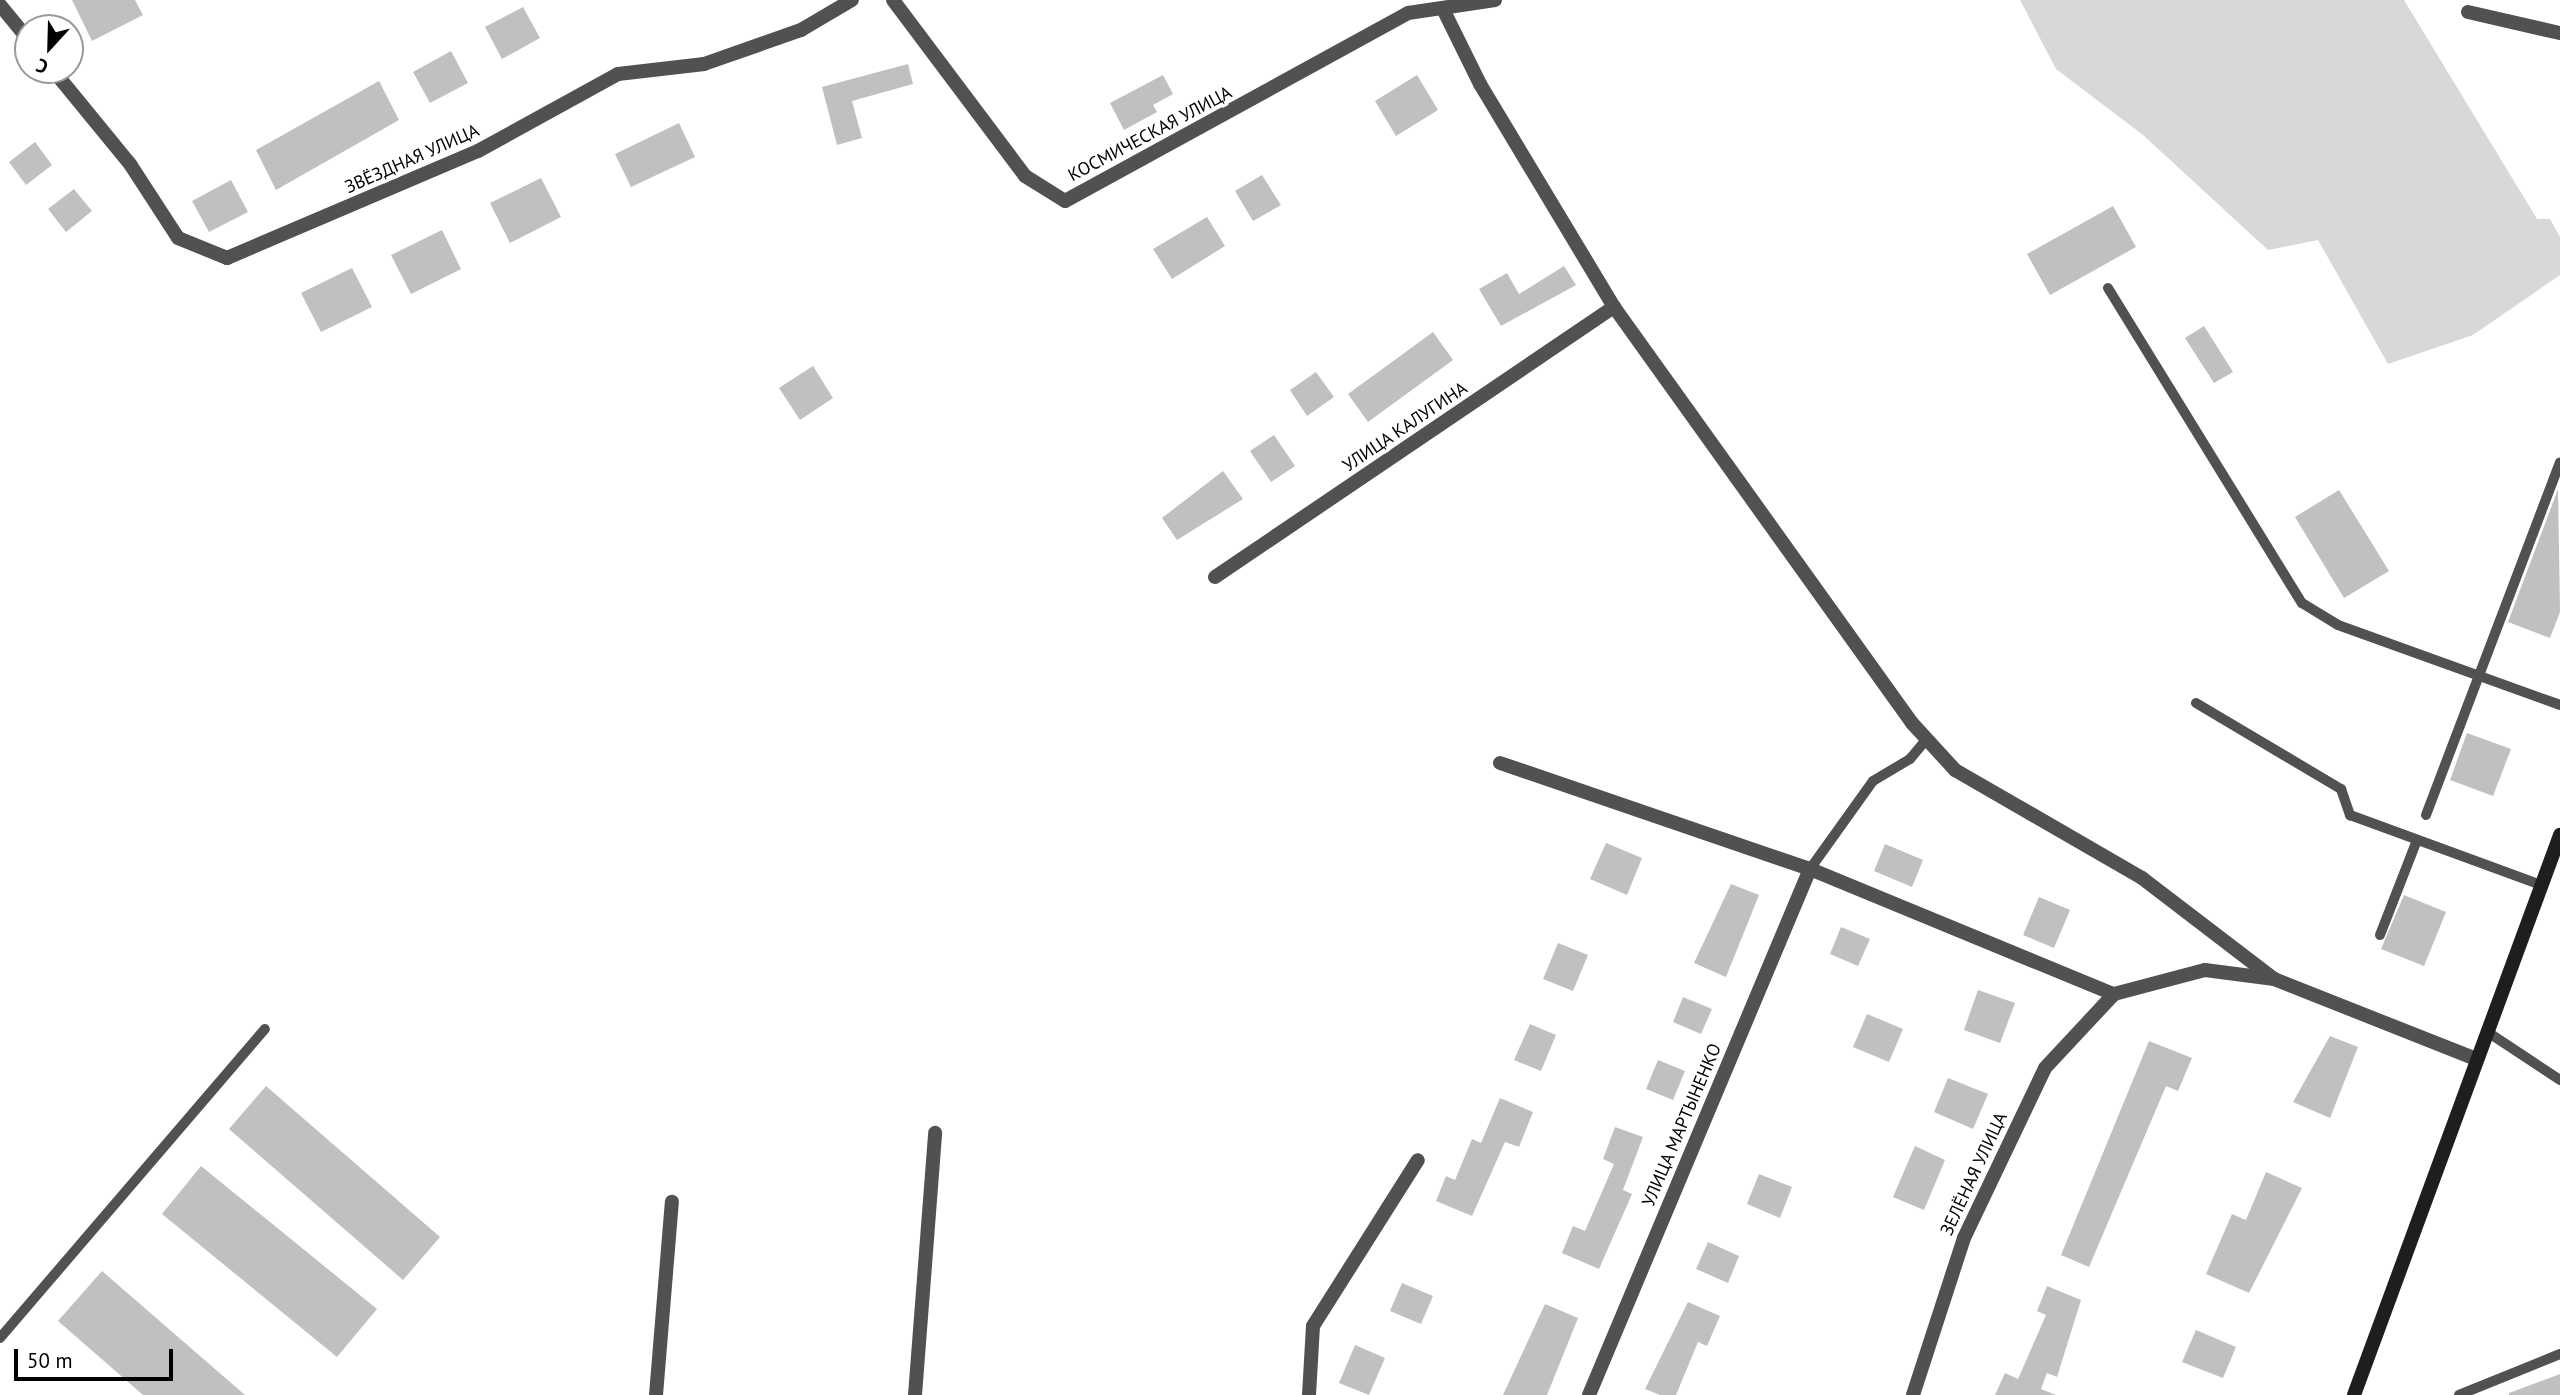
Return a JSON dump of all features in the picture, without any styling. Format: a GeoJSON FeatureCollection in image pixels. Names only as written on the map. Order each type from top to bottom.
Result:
{"type":"FeatureCollection","features":[{"type":"Feature","properties":{"kind":"main road"},"geometry":{"type":"LineString","coordinates":[[2354,1395],[2560,835]]}},
{"type":"Feature","properties":{"kind":"street","name":"ЗВЁЗДНАЯ УЛИЦА"},"geometry":{"type":"LineString","coordinates":[[64,84],[130,164],[178,238],[227,258],[478,152],[618,74],[704,64],[801,30],[852,0]]}},
{"type":"Feature","properties":{"kind":"street","name":"КОСМИЧЕСКАЯ УЛИЦА"},"geometry":{"type":"LineString","coordinates":[[893,0],[1026,176],[1065,201],[1408,12],[1495,0]]}},
{"type":"Feature","properties":{"kind":"street"},"geometry":{"type":"LineString","coordinates":[[0,5],[14,22]]}},
{"type":"Feature","properties":{"kind":"street"},"geometry":{"type":"LineString","coordinates":[[1443,9],[1480,84],[1614,307],[1927,739],[1955,771],[2142,878],[2274,979]]}},
{"type":"Feature","properties":{"kind":"street"},"geometry":{"type":"LineString","coordinates":[[2468,12],[2560,33]]}},
{"type":"Feature","properties":{"kind":"street","name":"УЛИЦА КАЛУГИНА"},"geometry":{"type":"LineString","coordinates":[[1215,577],[1614,307]]}},
{"type":"Feature","properties":{"kind":"street"},"geometry":{"type":"LineString","coordinates":[[1500,763],[1810,869],[2114,994],[2205,970],[2274,979],[2476,1059]]}},
{"type":"Feature","properties":{"kind":"street","name":"УЛИЦА МАРТЫНЕНКО"},"geometry":{"type":"LineString","coordinates":[[1589,1395],[1810,869]]}},
{"type":"Feature","properties":{"kind":"street","name":"ЗЕЛЁНАЯ УЛИЦА"},"geometry":{"type":"LineString","coordinates":[[1913,1395],[1964,1238],[2045,1068],[2114,994]]}},
{"type":"Feature","properties":{"kind":"street"},"geometry":{"type":"LineString","coordinates":[[915,1395],[935,1133]]}},
{"type":"Feature","properties":{"kind":"street"},"geometry":{"type":"LineString","coordinates":[[1310,1395],[1313,1326],[1418,1160]]}},
{"type":"Feature","properties":{"kind":"street"},"geometry":{"type":"LineString","coordinates":[[656,1395],[672,1202]]}},
{"type":"Feature","properties":{"kind":"lane"},"geometry":{"type":"LineString","coordinates":[[2108,288],[2302,603],[2337,625],[2560,705]]}},
{"type":"Feature","properties":{"kind":"lane"},"geometry":{"type":"LineString","coordinates":[[2426,815],[2483,677],[2560,463]]}},
{"type":"Feature","properties":{"kind":"lane"},"geometry":{"type":"LineString","coordinates":[[2196,703],[2341,789],[2350,815],[2541,885]]}},
{"type":"Feature","properties":{"kind":"lane"},"geometry":{"type":"LineString","coordinates":[[1810,869],[1873,781],[1910,759],[1927,739]]}},
{"type":"Feature","properties":{"kind":"lane"},"geometry":{"type":"LineString","coordinates":[[2379,935],[2417,840]]}},
{"type":"Feature","properties":{"kind":"lane"},"geometry":{"type":"LineString","coordinates":[[0,1338],[265,1029]]}},
{"type":"Feature","properties":{"kind":"lane"},"geometry":{"type":"LineString","coordinates":[[2486,1031],[2560,1080]]}},
{"type":"Feature","properties":{"kind":"lane"},"geometry":{"type":"LineString","coordinates":[[2459,1395],[2560,1354]]}},
{"type":"Feature","properties":{"kind":"shaded area"},"geometry":{"type":"Polygon","coordinates":[[[2020,0],[2404,0],[2537,219],[2550,219],[2560,237],[2560,275],[2473,335],[2388,364],[2318,240],[2268,250],[2143,135],[2056,69],[2020,0]]]}},
{"type":"Feature","properties":{"kind":"building"},"geometry":{"type":"Polygon","coordinates":[[[72,0],[135,0],[143,15],[92,41],[84,25],[84,14],[79,14],[72,0]]]}},
{"type":"Feature","properties":{"kind":"building"},"geometry":{"type":"Polygon","coordinates":[[[523,7],[540,38],[502,59],[485,27],[523,7]]]}},
{"type":"Feature","properties":{"kind":"building"},"geometry":{"type":"Polygon","coordinates":[[[451,51],[468,83],[430,103],[413,72],[451,51]]]}},
{"type":"Feature","properties":{"kind":"building"},"geometry":{"type":"Polygon","coordinates":[[[908,64],[913,84],[852,101],[862,138],[837,145],[822,87],[908,64]]]}},
{"type":"Feature","properties":{"kind":"building"},"geometry":{"type":"Polygon","coordinates":[[[1163,75],[1173,94],[1153,105],[1157,112],[1124,130],[1110,103],[1163,75]]]}},
{"type":"Feature","properties":{"kind":"building"},"geometry":{"type":"Polygon","coordinates":[[[1417,75],[1438,110],[1396,136],[1375,101],[1417,75]]]}},
{"type":"Feature","properties":{"kind":"building"},"geometry":{"type":"Polygon","coordinates":[[[379,81],[399,120],[276,190],[256,150],[379,81]]]}},
{"type":"Feature","properties":{"kind":"building"},"geometry":{"type":"Polygon","coordinates":[[[679,123],[695,157],[631,187],[615,154],[679,123]]]}},
{"type":"Feature","properties":{"kind":"building"},"geometry":{"type":"Polygon","coordinates":[[[35,142],[52,165],[26,185],[9,162],[35,142]]]}},
{"type":"Feature","properties":{"kind":"building"},"geometry":{"type":"Polygon","coordinates":[[[1262,175],[1281,205],[1253,221],[1235,191],[1262,175]]]}},
{"type":"Feature","properties":{"kind":"building"},"geometry":{"type":"Polygon","coordinates":[[[541,178],[561,217],[510,243],[490,203],[541,178]]]}},
{"type":"Feature","properties":{"kind":"building"},"geometry":{"type":"Polygon","coordinates":[[[231,180],[248,212],[209,232],[192,201],[231,180]]]}},
{"type":"Feature","properties":{"kind":"building"},"geometry":{"type":"Polygon","coordinates":[[[74,189],[92,211],[66,232],[48,209],[74,189]]]}},
{"type":"Feature","properties":{"kind":"building"},"geometry":{"type":"Polygon","coordinates":[[[2113,206],[2136,247],[2050,295],[2027,254],[2113,206]]]}},
{"type":"Feature","properties":{"kind":"building"},"geometry":{"type":"Polygon","coordinates":[[[1207,217],[1225,246],[1172,279],[1153,249],[1207,217]]]}},
{"type":"Feature","properties":{"kind":"building"},"geometry":{"type":"Polygon","coordinates":[[[442,230],[461,269],[411,294],[391,255],[442,230]]]}},
{"type":"Feature","properties":{"kind":"building"},"geometry":{"type":"Polygon","coordinates":[[[1564,266],[1576,285],[1501,326],[1479,289],[1507,273],[1519,294],[1564,266]]]}},
{"type":"Feature","properties":{"kind":"building"},"geometry":{"type":"Polygon","coordinates":[[[352,268],[372,307],[321,332],[301,293],[352,268]]]}},
{"type":"Feature","properties":{"kind":"building"},"geometry":{"type":"Polygon","coordinates":[[[2204,326],[2233,372],[2214,383],[2185,338],[2204,326]]]}},
{"type":"Feature","properties":{"kind":"building"},"geometry":{"type":"Polygon","coordinates":[[[1433,332],[1453,360],[1368,422],[1348,394],[1433,332]]]}},
{"type":"Feature","properties":{"kind":"building"},"geometry":{"type":"Polygon","coordinates":[[[813,366],[833,398],[800,420],[779,388],[813,366]]]}},
{"type":"Feature","properties":{"kind":"building"},"geometry":{"type":"Polygon","coordinates":[[[1316,372],[1334,397],[1307,416],[1290,390],[1316,372]]]}},
{"type":"Feature","properties":{"kind":"building"},"geometry":{"type":"Polygon","coordinates":[[[1274,435],[1295,466],[1271,482],[1250,451],[1274,435]]]}},
{"type":"Feature","properties":{"kind":"building"},"geometry":{"type":"Polygon","coordinates":[[[1223,471],[1243,499],[1177,540],[1162,518],[1223,471]]]}},
{"type":"Feature","properties":{"kind":"building"},"geometry":{"type":"Polygon","coordinates":[[[2558,489],[2560,612],[2550,638],[2508,622],[2558,489]]]}},
{"type":"Feature","properties":{"kind":"building"},"geometry":{"type":"Polygon","coordinates":[[[2339,490],[2389,571],[2344,598],[2295,517],[2339,490]]]}},
{"type":"Feature","properties":{"kind":"building"},"geometry":{"type":"Polygon","coordinates":[[[2467,733],[2511,749],[2493,796],[2450,780],[2467,733]]]}},
{"type":"Feature","properties":{"kind":"building"},"geometry":{"type":"Polygon","coordinates":[[[1606,843],[1642,858],[1627,895],[1590,879],[1606,843]]]}},
{"type":"Feature","properties":{"kind":"building"},"geometry":{"type":"Polygon","coordinates":[[[1885,844],[1923,860],[1912,887],[1874,871],[1885,844]]]}},
{"type":"Feature","properties":{"kind":"building"},"geometry":{"type":"Polygon","coordinates":[[[1731,884],[1759,895],[1726,977],[1694,963],[1731,884]]]}},
{"type":"Feature","properties":{"kind":"building"},"geometry":{"type":"Polygon","coordinates":[[[2404,895],[2446,912],[2424,966],[2381,949],[2404,895]]]}},
{"type":"Feature","properties":{"kind":"building"},"geometry":{"type":"Polygon","coordinates":[[[2039,897],[2070,910],[2054,948],[2023,935],[2039,897]]]}},
{"type":"Feature","properties":{"kind":"building"},"geometry":{"type":"Polygon","coordinates":[[[1841,927],[1870,939],[1858,966],[1830,954],[1841,927]]]}},
{"type":"Feature","properties":{"kind":"building"},"geometry":{"type":"Polygon","coordinates":[[[1558,943],[1588,955],[1573,991],[1543,979],[1558,943]]]}},
{"type":"Feature","properties":{"kind":"building"},"geometry":{"type":"Polygon","coordinates":[[[1978,990],[2015,1003],[2000,1043],[1964,1030],[1978,990]]]}},
{"type":"Feature","properties":{"kind":"building"},"geometry":{"type":"Polygon","coordinates":[[[1683,997],[1712,1009],[1701,1034],[1673,1022],[1683,997]]]}},
{"type":"Feature","properties":{"kind":"building"},"geometry":{"type":"Polygon","coordinates":[[[1867,1014],[1903,1029],[1889,1062],[1853,1047],[1867,1014]]]}},
{"type":"Feature","properties":{"kind":"building"},"geometry":{"type":"Polygon","coordinates":[[[1530,1024],[1556,1035],[1541,1071],[1514,1060],[1530,1024]]]}},
{"type":"Feature","properties":{"kind":"building"},"geometry":{"type":"Polygon","coordinates":[[[2330,1036],[2358,1047],[2330,1118],[2293,1102],[2330,1036]]]}},
{"type":"Feature","properties":{"kind":"building"},"geometry":{"type":"Polygon","coordinates":[[[2149,1041],[2192,1058],[2178,1091],[2166,1086],[2089,1267],[2061,1255],[2149,1041]]]}},
{"type":"Feature","properties":{"kind":"building"},"geometry":{"type":"Polygon","coordinates":[[[1658,1060],[1685,1071],[1673,1100],[1646,1089],[1658,1060]]]}},
{"type":"Feature","properties":{"kind":"building"},"geometry":{"type":"Polygon","coordinates":[[[1948,1078],[1988,1094],[1973,1129],[1934,1112],[1948,1078]]]}},
{"type":"Feature","properties":{"kind":"building"},"geometry":{"type":"Polygon","coordinates":[[[266,1086],[440,1237],[403,1280],[229,1129],[266,1086]]]}},
{"type":"Feature","properties":{"kind":"building"},"geometry":{"type":"Polygon","coordinates":[[[1500,1098],[1533,1112],[1519,1147],[1505,1142],[1472,1216],[1436,1201],[1446,1176],[1455,1180],[1472,1139],[1481,1143],[1500,1098]]]}},
{"type":"Feature","properties":{"kind":"building"},"geometry":{"type":"Polygon","coordinates":[[[1615,1127],[1643,1137],[1623,1190],[1632,1194],[1599,1269],[1562,1253],[1573,1226],[1585,1231],[1614,1164],[1603,1159],[1615,1127]]]}},
{"type":"Feature","properties":{"kind":"building"},"geometry":{"type":"Polygon","coordinates":[[[1915,1146],[1945,1160],[1924,1210],[1893,1197],[1915,1146]]]}},
{"type":"Feature","properties":{"kind":"building"},"geometry":{"type":"Polygon","coordinates":[[[201,1166],[377,1309],[337,1357],[162,1214],[201,1166]]]}},
{"type":"Feature","properties":{"kind":"building"},"geometry":{"type":"Polygon","coordinates":[[[2266,1172],[2302,1188],[2249,1293],[2206,1274],[2232,1214],[2246,1220],[2266,1172]]]}},
{"type":"Feature","properties":{"kind":"building"},"geometry":{"type":"Polygon","coordinates":[[[1759,1174],[1792,1187],[1780,1218],[1747,1204],[1759,1174]]]}},
{"type":"Feature","properties":{"kind":"building"},"geometry":{"type":"Polygon","coordinates":[[[1708,1242],[1739,1256],[1728,1283],[1696,1269],[1708,1242]]]}},
{"type":"Feature","properties":{"kind":"building"},"geometry":{"type":"Polygon","coordinates":[[[102,1271],[245,1395],[143,1395],[58,1321],[102,1271]]]}},
{"type":"Feature","properties":{"kind":"building"},"geometry":{"type":"Polygon","coordinates":[[[1402,1283],[1433,1296],[1421,1324],[1390,1311],[1402,1283]]]}},
{"type":"Feature","properties":{"kind":"building"},"geometry":{"type":"Polygon","coordinates":[[[2047,1286],[2081,1300],[2057,1377],[2047,1373],[2041,1389],[2056,1395],[1995,1395],[2005,1373],[2018,1379],[2046,1315],[2037,1311],[2047,1286]]]}},
{"type":"Feature","properties":{"kind":"building"},"geometry":{"type":"Polygon","coordinates":[[[1688,1302],[1720,1316],[1707,1346],[1698,1342],[1676,1395],[1660,1395],[1645,1389],[1688,1302]]]}},
{"type":"Feature","properties":{"kind":"building"},"geometry":{"type":"Polygon","coordinates":[[[1545,1304],[1578,1318],[1547,1395],[1503,1395],[1545,1304]]]}},
{"type":"Feature","properties":{"kind":"building"},"geometry":{"type":"Polygon","coordinates":[[[2196,1330],[2236,1347],[2223,1378],[2182,1362],[2196,1330]]]}},
{"type":"Feature","properties":{"kind":"building"},"geometry":{"type":"Polygon","coordinates":[[[1355,1345],[1385,1358],[1369,1395],[1339,1383],[1355,1345]]]}},
{"type":"Feature","properties":{"kind":"building"},"geometry":{"type":"Polygon","coordinates":[[[2560,1374],[2560,1395],[2509,1395],[2509,1393],[2560,1374]]]}}]}
